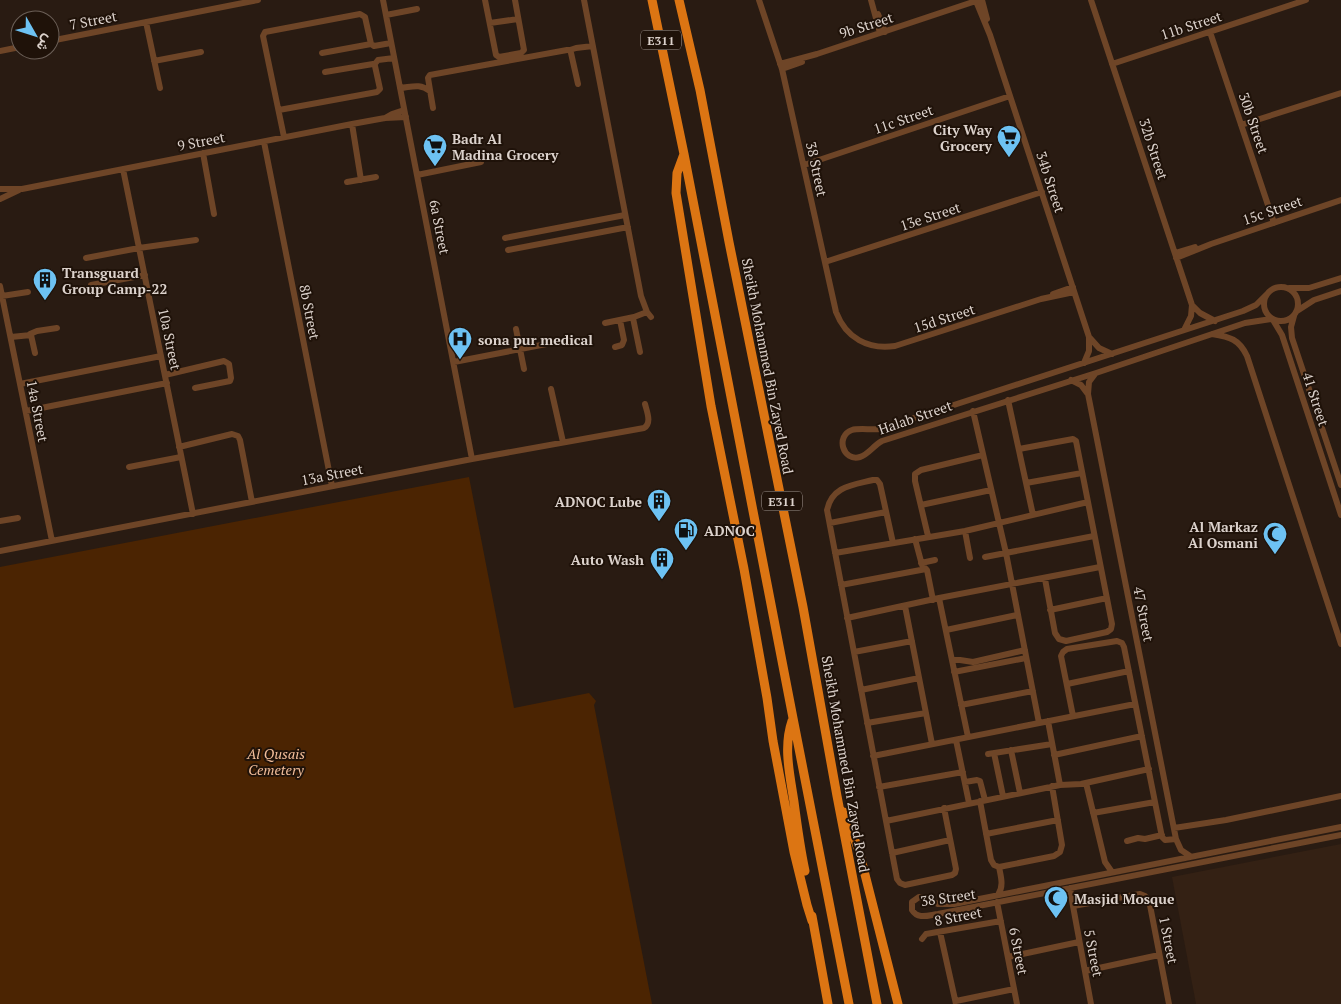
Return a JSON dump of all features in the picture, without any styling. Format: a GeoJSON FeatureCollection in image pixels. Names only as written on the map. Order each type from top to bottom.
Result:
{"type":"FeatureCollection","features":[{"type":"Feature","properties":{"kind":"highway","name":"E311"},"geometry":{"type":"LineString","coordinates":[[652,0],[684,154],[849,1004]]}},
{"type":"Feature","properties":{"kind":"highway","name":"Sheikh Mohammed Bin Zayed Road"},"geometry":{"type":"LineString","coordinates":[[680,0],[700,90],[801,597],[877,1004]]}},
{"type":"Feature","properties":{"kind":"highway"},"geometry":{"type":"LineString","coordinates":[[684,154],[677,173],[676,193],[707,385],[744,569],[790,833],[812,921],[828,1004]]}},
{"type":"Feature","properties":{"kind":"highway"},"geometry":{"type":"LineString","coordinates":[[793,718],[788,735],[787,752],[812,921]]}},
{"type":"Feature","properties":{"kind":"highway"},"geometry":{"type":"LineString","coordinates":[[837,796],[859,851],[898,1004]]}},
{"type":"Feature","properties":{"kind":"street","name":"7 Street"},"geometry":{"type":"LineString","coordinates":[[60,39],[258,0]]}},
{"type":"Feature","properties":{"kind":"street","name":"6a Street"},"geometry":{"type":"LineString","coordinates":[[383,0],[472,459]]}},
{"type":"Feature","properties":{"kind":"street"},"geometry":{"type":"LineString","coordinates":[[485,0],[497,56],[499,57],[520,53],[524,48],[515,0]]}},
{"type":"Feature","properties":{"kind":"street"},"geometry":{"type":"LineString","coordinates":[[584,0],[641,296],[649,314],[605,322]]}},
{"type":"Feature","properties":{"kind":"street","name":"38 Street"},"geometry":{"type":"LineString","coordinates":[[759,0],[781,67],[836,312],[842,324],[856,338]]}},
{"type":"Feature","properties":{"kind":"street","name":"9b Street"},"geometry":{"type":"LineString","coordinates":[[781,67],[979,0]]}},
{"type":"Feature","properties":{"kind":"street","name":"34b Street"},"geometry":{"type":"LineString","coordinates":[[979,0],[1089,337],[1089,351],[1084,363]]}},
{"type":"Feature","properties":{"kind":"street","name":"32b Street"},"geometry":{"type":"LineString","coordinates":[[1091,0],[1192,305]]}},
{"type":"Feature","properties":{"kind":"street","name":"11b Street"},"geometry":{"type":"LineString","coordinates":[[1112,64],[1306,0]]}},
{"type":"Feature","properties":{"kind":"street"},"geometry":{"type":"LineString","coordinates":[[871,1],[882,33]]}},
{"type":"Feature","properties":{"kind":"street"},"geometry":{"type":"LineString","coordinates":[[386,15],[417,8]]}},
{"type":"Feature","properties":{"kind":"street"},"geometry":{"type":"LineString","coordinates":[[284,137],[263,36],[266,31],[360,14],[365,17],[371,44]]}},
{"type":"Feature","properties":{"kind":"street"},"geometry":{"type":"LineString","coordinates":[[490,24],[518,19]]}},
{"type":"Feature","properties":{"kind":"street"},"geometry":{"type":"LineString","coordinates":[[146,22],[160,88]]}},
{"type":"Feature","properties":{"kind":"street","name":"30b Street"},"geometry":{"type":"LineString","coordinates":[[1210,32],[1274,222]]}},
{"type":"Feature","properties":{"kind":"street"},"geometry":{"type":"LineString","coordinates":[[322,53],[391,42]]}},
{"type":"Feature","properties":{"kind":"street"},"geometry":{"type":"LineString","coordinates":[[433,108],[428,78],[430,75],[593,46]]}},
{"type":"Feature","properties":{"kind":"street"},"geometry":{"type":"LineString","coordinates":[[570,50],[578,84]]}},
{"type":"Feature","properties":{"kind":"street"},"geometry":{"type":"LineString","coordinates":[[154,61],[201,52]]}},
{"type":"Feature","properties":{"kind":"street"},"geometry":{"type":"LineString","coordinates":[[374,65],[378,60],[394,58]]}},
{"type":"Feature","properties":{"kind":"street"},"geometry":{"type":"LineString","coordinates":[[279,110],[377,92],[380,88],[374,65]]}},
{"type":"Feature","properties":{"kind":"street"},"geometry":{"type":"LineString","coordinates":[[325,72],[374,65]]}},
{"type":"Feature","properties":{"kind":"street"},"geometry":{"type":"LineString","coordinates":[[400,88],[422,86],[430,92]]}},
{"type":"Feature","properties":{"kind":"street"},"geometry":{"type":"LineString","coordinates":[[1241,125],[1341,93]]}},
{"type":"Feature","properties":{"kind":"street","name":"11c Street"},"geometry":{"type":"LineString","coordinates":[[804,165],[1010,96]]}},
{"type":"Feature","properties":{"kind":"street","name":"9 Street"},"geometry":{"type":"LineString","coordinates":[[0,198],[22,189],[405,114]]}},
{"type":"Feature","properties":{"kind":"street"},"geometry":{"type":"LineString","coordinates":[[352,124],[361,180]]}},
{"type":"Feature","properties":{"kind":"street","name":"8b Street"},"geometry":{"type":"LineString","coordinates":[[264,142],[332,486]]}},
{"type":"Feature","properties":{"kind":"street"},"geometry":{"type":"LineString","coordinates":[[203,153],[214,214]]}},
{"type":"Feature","properties":{"kind":"street"},"geometry":{"type":"LineString","coordinates":[[417,174],[482,162]]}},
{"type":"Feature","properties":{"kind":"street","name":"10a Street"},"geometry":{"type":"LineString","coordinates":[[123,169],[193,514]]}},
{"type":"Feature","properties":{"kind":"street"},"geometry":{"type":"LineString","coordinates":[[347,182],[376,177]]}},
{"type":"Feature","properties":{"kind":"street","name":"9 Street"},"geometry":{"type":"LineString","coordinates":[[0,189],[22,189]]}},
{"type":"Feature","properties":{"kind":"street","name":"13e Street"},"geometry":{"type":"LineString","coordinates":[[825,262],[1042,192]]}},
{"type":"Feature","properties":{"kind":"street","name":"15c Street"},"geometry":{"type":"LineString","coordinates":[[1176,255],[1341,200]]}},
{"type":"Feature","properties":{"kind":"street"},"geometry":{"type":"LineString","coordinates":[[505,238],[625,215]]}},
{"type":"Feature","properties":{"kind":"street"},"geometry":{"type":"LineString","coordinates":[[508,250],[628,227]]}},
{"type":"Feature","properties":{"kind":"street"},"geometry":{"type":"LineString","coordinates":[[86,258],[196,240]]}},
{"type":"Feature","properties":{"kind":"street"},"geometry":{"type":"LineString","coordinates":[[91,285],[145,275]]}},
{"type":"Feature","properties":{"kind":"street"},"geometry":{"type":"LineString","coordinates":[[1341,278],[1308,288],[1278,287],[1266,295],[1264,308],[1272,320],[1277,322],[1286,321],[1304,305],[1341,291]]}},
{"type":"Feature","properties":{"kind":"street","name":"14a Street"},"geometry":{"type":"LineString","coordinates":[[0,286],[52,541]]}},
{"type":"Feature","properties":{"kind":"street"},"geometry":{"type":"LineString","coordinates":[[1287,288],[1297,298],[1298,303],[1295,314]]}},
{"type":"Feature","properties":{"kind":"street","name":"15d Street"},"geometry":{"type":"LineString","coordinates":[[856,338],[874,346],[895,346],[1073,289]]}},
{"type":"Feature","properties":{"kind":"street"},"geometry":{"type":"LineString","coordinates":[[2,296],[28,292]]}},
{"type":"Feature","properties":{"kind":"street","name":"Halab Street"},"geometry":{"type":"LineString","coordinates":[[1266,295],[1250,308],[1112,354],[880,429],[852,430],[843,440],[843,449],[849,456],[862,457],[882,440],[1096,373],[1245,323],[1272,320]]}},
{"type":"Feature","properties":{"kind":"street"},"geometry":{"type":"LineString","coordinates":[[1192,305],[1200,313],[1215,320]]}},
{"type":"Feature","properties":{"kind":"street"},"geometry":{"type":"LineString","coordinates":[[1184,330],[1191,316],[1192,305]]}},
{"type":"Feature","properties":{"kind":"street","name":"41 Street"},"geometry":{"type":"LineString","coordinates":[[1295,314],[1291,327],[1292,338],[1341,485]]}},
{"type":"Feature","properties":{"kind":"street"},"geometry":{"type":"LineString","coordinates":[[632,318],[640,352]]}},
{"type":"Feature","properties":{"kind":"street"},"geometry":{"type":"LineString","coordinates":[[615,347],[622,345],[624,342],[620,320]]}},
{"type":"Feature","properties":{"kind":"street","name":"41 Street"},"geometry":{"type":"LineString","coordinates":[[1272,320],[1282,335],[1341,515]]}},
{"type":"Feature","properties":{"kind":"street"},"geometry":{"type":"LineString","coordinates":[[11,337],[30,334],[37,330],[57,328]]}},
{"type":"Feature","properties":{"kind":"street"},"geometry":{"type":"LineString","coordinates":[[516,329],[524,369]]}},
{"type":"Feature","properties":{"kind":"street"},"geometry":{"type":"LineString","coordinates":[[30,334],[35,353]]}},
{"type":"Feature","properties":{"kind":"street"},"geometry":{"type":"LineString","coordinates":[[1211,334],[1232,338],[1244,349],[1247,356],[1341,644]]}},
{"type":"Feature","properties":{"kind":"street"},"geometry":{"type":"LineString","coordinates":[[624,338],[636,336]]}},
{"type":"Feature","properties":{"kind":"street"},"geometry":{"type":"LineString","coordinates":[[1089,337],[1099,348],[1112,354]]}},
{"type":"Feature","properties":{"kind":"street"},"geometry":{"type":"LineString","coordinates":[[454,362],[562,341]]}},
{"type":"Feature","properties":{"kind":"street"},"geometry":{"type":"LineString","coordinates":[[20,384],[160,356]]}},
{"type":"Feature","properties":{"kind":"street"},"geometry":{"type":"LineString","coordinates":[[165,375],[224,361],[229,364],[232,378],[230,381],[195,388]]}},
{"type":"Feature","properties":{"kind":"street"},"geometry":{"type":"LineString","coordinates":[[1088,394],[1089,382],[1096,373]]}},
{"type":"Feature","properties":{"kind":"street"},"geometry":{"type":"LineString","coordinates":[[1071,380],[1081,386],[1088,394]]}},
{"type":"Feature","properties":{"kind":"street"},"geometry":{"type":"LineString","coordinates":[[26,411],[166,383]]}},
{"type":"Feature","properties":{"kind":"street"},"geometry":{"type":"LineString","coordinates":[[551,389],[563,442]]}},
{"type":"Feature","properties":{"kind":"street","name":"47 Street"},"geometry":{"type":"LineString","coordinates":[[1088,394],[1176,839],[1181,850],[1190,856]]}},
{"type":"Feature","properties":{"kind":"street"},"geometry":{"type":"LineString","coordinates":[[1008,400],[1032,515]]}},
{"type":"Feature","properties":{"kind":"street","name":"13a Street"},"geometry":{"type":"LineString","coordinates":[[0,551],[646,427],[649,421],[645,404]]}},
{"type":"Feature","properties":{"kind":"street"},"geometry":{"type":"LineString","coordinates":[[973,412],[1006,553],[1039,723]]}},
{"type":"Feature","properties":{"kind":"street"},"geometry":{"type":"LineString","coordinates":[[179,446],[232,434],[238,436],[252,502]]}},
{"type":"Feature","properties":{"kind":"street"},"geometry":{"type":"LineString","coordinates":[[1019,449],[1074,439],[1076,442],[1112,624],[1111,629],[1107,632],[1066,641],[1056,637],[1045,579]]}},
{"type":"Feature","properties":{"kind":"street"},"geometry":{"type":"LineString","coordinates":[[928,536],[914,478],[918,472],[983,455]]}},
{"type":"Feature","properties":{"kind":"street"},"geometry":{"type":"LineString","coordinates":[[129,467],[181,457]]}},
{"type":"Feature","properties":{"kind":"street"},"geometry":{"type":"LineString","coordinates":[[1026,483],[1082,472]]}},
{"type":"Feature","properties":{"kind":"street"},"geometry":{"type":"LineString","coordinates":[[893,543],[879,482],[873,480],[837,491],[827,508],[897,879],[903,884],[955,873],[956,869],[944,808]]}},
{"type":"Feature","properties":{"kind":"street"},"geometry":{"type":"LineString","coordinates":[[921,505],[991,490]]}},
{"type":"Feature","properties":{"kind":"street"},"geometry":{"type":"LineString","coordinates":[[835,553],[965,530],[1088,502]]}},
{"type":"Feature","properties":{"kind":"street"},"geometry":{"type":"LineString","coordinates":[[830,523],[886,512]]}},
{"type":"Feature","properties":{"kind":"street"},"geometry":{"type":"LineString","coordinates":[[0,522],[18,518]]}},
{"type":"Feature","properties":{"kind":"street"},"geometry":{"type":"LineString","coordinates":[[965,530],[970,558]]}},
{"type":"Feature","properties":{"kind":"street"},"geometry":{"type":"LineString","coordinates":[[985,557],[1094,536]]}},
{"type":"Feature","properties":{"kind":"street"},"geometry":{"type":"LineString","coordinates":[[915,539],[921,563],[926,569],[946,630],[968,737]]}},
{"type":"Feature","properties":{"kind":"street"},"geometry":{"type":"LineString","coordinates":[[921,563],[935,560]]}},
{"type":"Feature","properties":{"kind":"street"},"geometry":{"type":"LineString","coordinates":[[847,618],[1100,567]]}},
{"type":"Feature","properties":{"kind":"street"},"geometry":{"type":"LineString","coordinates":[[841,585],[926,569]]}},
{"type":"Feature","properties":{"kind":"street"},"geometry":{"type":"LineString","coordinates":[[1050,610],[1106,598]]}},
{"type":"Feature","properties":{"kind":"street"},"geometry":{"type":"LineString","coordinates":[[905,606],[932,744]]}},
{"type":"Feature","properties":{"kind":"street"},"geometry":{"type":"LineString","coordinates":[[946,630],[1018,615]]}},
{"type":"Feature","properties":{"kind":"street"},"geometry":{"type":"LineString","coordinates":[[1073,716],[1061,656],[1063,652],[1120,641],[1124,647],[1163,839],[1176,839]]}},
{"type":"Feature","properties":{"kind":"street"},"geometry":{"type":"LineString","coordinates":[[854,652],[912,642]]}},
{"type":"Feature","properties":{"kind":"street"},"geometry":{"type":"LineString","coordinates":[[952,660],[973,662],[1024,650]]}},
{"type":"Feature","properties":{"kind":"street"},"geometry":{"type":"LineString","coordinates":[[954,672],[1026,658]]}},
{"type":"Feature","properties":{"kind":"street"},"geometry":{"type":"LineString","coordinates":[[1067,684],[1129,671]]}},
{"type":"Feature","properties":{"kind":"street"},"geometry":{"type":"LineString","coordinates":[[861,690],[919,678]]}},
{"type":"Feature","properties":{"kind":"street"},"geometry":{"type":"LineString","coordinates":[[961,705],[1033,691]]}},
{"type":"Feature","properties":{"kind":"street"},"geometry":{"type":"LineString","coordinates":[[873,756],[1136,704]]}},
{"type":"Feature","properties":{"kind":"street"},"geometry":{"type":"LineString","coordinates":[[867,723],[926,713]]}},
{"type":"Feature","properties":{"kind":"street"},"geometry":{"type":"LineString","coordinates":[[1048,721],[1060,784]]}},
{"type":"Feature","properties":{"kind":"street"},"geometry":{"type":"LineString","coordinates":[[1054,755],[1142,736]]}},
{"type":"Feature","properties":{"kind":"street"},"geometry":{"type":"LineString","coordinates":[[956,740],[969,803]]}},
{"type":"Feature","properties":{"kind":"street"},"geometry":{"type":"LineString","coordinates":[[1003,796],[991,754],[1052,744]]}},
{"type":"Feature","properties":{"kind":"street"},"geometry":{"type":"LineString","coordinates":[[1012,750],[1020,792]]}},
{"type":"Feature","properties":{"kind":"street"},"geometry":{"type":"LineString","coordinates":[[886,821],[1060,784],[1086,783],[1149,769]]}},
{"type":"Feature","properties":{"kind":"street"},"geometry":{"type":"LineString","coordinates":[[879,788],[963,772]]}},
{"type":"Feature","properties":{"kind":"street"},"geometry":{"type":"LineString","coordinates":[[965,782],[980,781],[986,834],[992,863],[999,867],[1060,852],[1062,845],[1052,786]]}},
{"type":"Feature","properties":{"kind":"street"},"geometry":{"type":"LineString","coordinates":[[1086,783],[1105,862],[1112,872]]}},
{"type":"Feature","properties":{"kind":"street"},"geometry":{"type":"LineString","coordinates":[[1174,828],[1341,796]]}},
{"type":"Feature","properties":{"kind":"street"},"geometry":{"type":"LineString","coordinates":[[1093,813],[1155,802]]}},
{"type":"Feature","properties":{"kind":"street"},"geometry":{"type":"LineString","coordinates":[[986,834],[1058,820]]}},
{"type":"Feature","properties":{"kind":"street","name":"38 Street"},"geometry":{"type":"LineString","coordinates":[[1341,827],[1010,893],[998,899],[925,916],[915,914],[912,910],[911,904],[919,897],[938,904],[949,905],[998,899],[1069,888],[1341,835]]}},
{"type":"Feature","properties":{"kind":"street"},"geometry":{"type":"LineString","coordinates":[[1127,841],[1138,838],[1144,840],[1162,835]]}},
{"type":"Feature","properties":{"kind":"street","name":"47 Street"},"geometry":{"type":"LineString","coordinates":[[1169,861],[1175,851],[1176,839]]}},
{"type":"Feature","properties":{"kind":"street"},"geometry":{"type":"LineString","coordinates":[[892,853],[950,840]]}},
{"type":"Feature","properties":{"kind":"street"},"geometry":{"type":"LineString","coordinates":[[1101,874],[1105,862]]}},
{"type":"Feature","properties":{"kind":"street"},"geometry":{"type":"LineString","coordinates":[[998,899],[1002,885],[999,867]]}},
{"type":"Feature","properties":{"kind":"street"},"geometry":{"type":"LineString","coordinates":[[1002,885],[1010,893]]}},
{"type":"Feature","properties":{"kind":"street","name":"5 Street"},"geometry":{"type":"LineString","coordinates":[[1069,888],[1091,1004]]}},
{"type":"Feature","properties":{"kind":"street","name":"1 Street"},"geometry":{"type":"LineString","coordinates":[[1073,906],[1140,894],[1146,896],[1149,900],[1169,1004]]}},
{"type":"Feature","properties":{"kind":"street"},"geometry":{"type":"LineString","coordinates":[[925,916],[930,910],[927,899]]}},
{"type":"Feature","properties":{"kind":"street","name":"6 Street"},"geometry":{"type":"LineString","coordinates":[[998,899],[1017,1004]]}},
{"type":"Feature","properties":{"kind":"street","name":"8 Street"},"geometry":{"type":"LineString","coordinates":[[922,939],[926,934],[1001,921]]}},
{"type":"Feature","properties":{"kind":"street"},"geometry":{"type":"LineString","coordinates":[[940,932],[956,1002],[1014,989]]}},
{"type":"Feature","properties":{"kind":"street"},"geometry":{"type":"LineString","coordinates":[[1008,957],[1079,942]]}},
{"type":"Feature","properties":{"kind":"street"},"geometry":{"type":"LineString","coordinates":[[1085,970],[1160,956]]}},
{"type":"Feature","properties":{"kind":"shaded area"},"geometry":{"type":"Polygon","coordinates":[[[1341,844],[1341,1004],[1196,1004],[1172,877],[1341,844]]]}},
{"type":"Feature","properties":{"kind":"green space","name":"Al Qusais Cemetery"},"geometry":{"type":"Polygon","coordinates":[[[469,477],[514,708],[589,693],[596,701],[594,705],[652,1004],[0,1004],[0,567],[469,477]]]}},
{"type":"Feature","properties":{"kind":"place","name":"City Way Grocery"},"geometry":{"type":"Point","coordinates":[1009,158]}},
{"type":"Feature","properties":{"kind":"place","name":"Badr Al Madina Grocery"},"geometry":{"type":"Point","coordinates":[435,167]}},
{"type":"Feature","properties":{"kind":"place","name":"Transguard Group Camp-22"},"geometry":{"type":"Point","coordinates":[45,301]}},
{"type":"Feature","properties":{"kind":"place","name":"sona pur medical"},"geometry":{"type":"Point","coordinates":[460,360]}},
{"type":"Feature","properties":{"kind":"place","name":"ADNOC Lube"},"geometry":{"type":"Point","coordinates":[659,522]}},
{"type":"Feature","properties":{"kind":"place","name":"ADNOC"},"geometry":{"type":"Point","coordinates":[686,551]}},
{"type":"Feature","properties":{"kind":"place","name":"Al Markaz Al Osmani"},"geometry":{"type":"Point","coordinates":[1275,555]}},
{"type":"Feature","properties":{"kind":"place","name":"Auto Wash"},"geometry":{"type":"Point","coordinates":[662,580]}},
{"type":"Feature","properties":{"kind":"place","name":"Masjid Mosque"},"geometry":{"type":"Point","coordinates":[1056,919]}}]}
